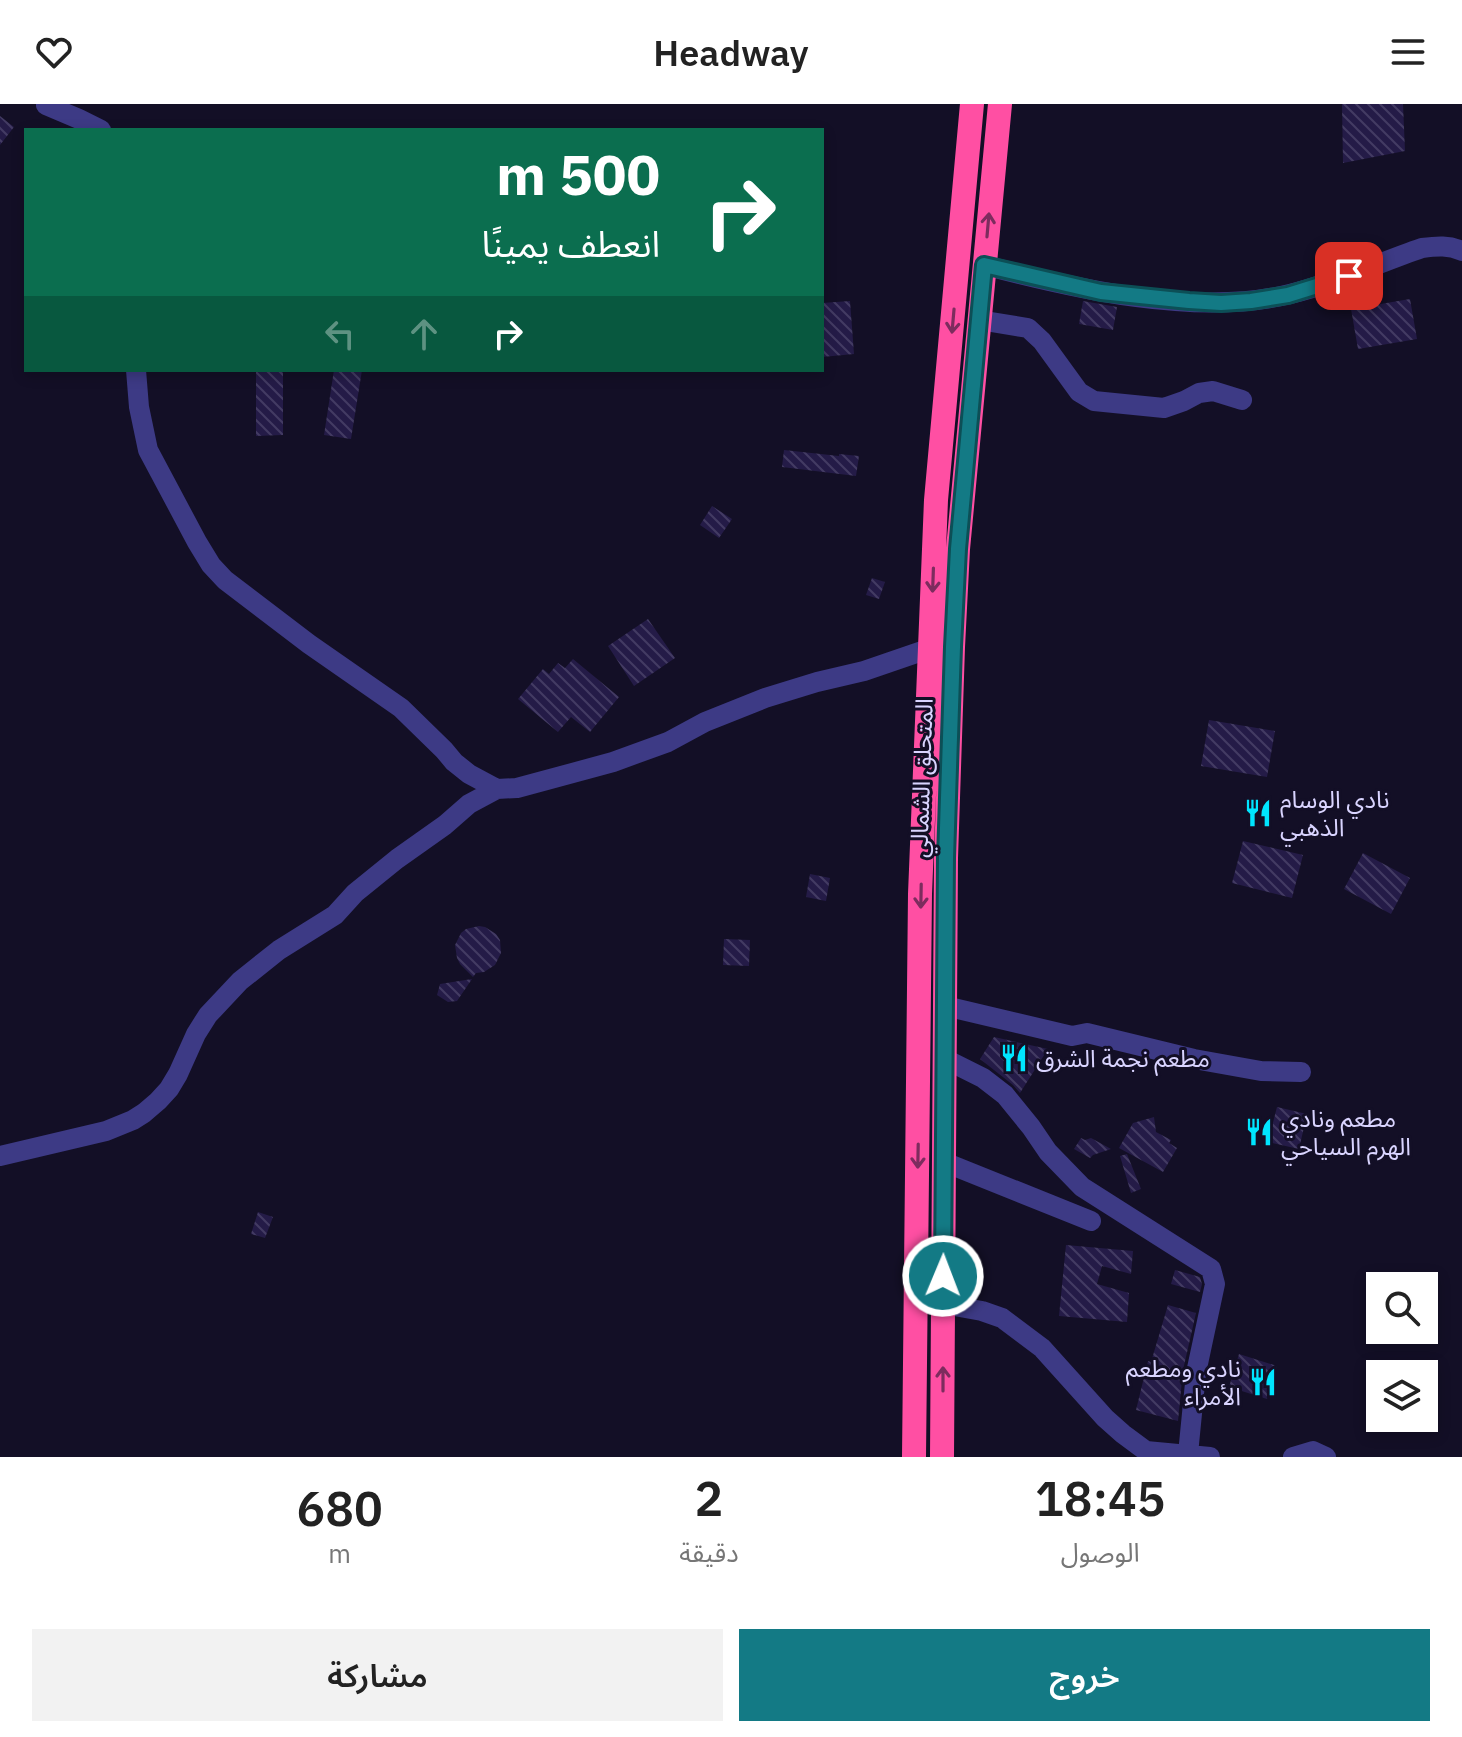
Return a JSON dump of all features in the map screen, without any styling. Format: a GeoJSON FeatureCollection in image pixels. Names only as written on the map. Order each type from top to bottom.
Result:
{"type":"FeatureCollection","features":[{"type":"Feature","properties":{"kind":"highway","name":"المتحلق الشمالي"},"geometry":{"type":"LineString","coordinates":[[914,1457],[920,894],[936,500],[972,104]]}},
{"type":"Feature","properties":{"kind":"highway","name":"المتحلق الشمالي"},"geometry":{"type":"LineString","coordinates":[[942,1457],[946,858],[955,591],[1000,104]]}},
{"type":"Feature","properties":{"kind":"street"},"geometry":{"type":"LineString","coordinates":[[45,104],[57,128]]}},
{"type":"Feature","properties":{"kind":"street"},"geometry":{"type":"LineString","coordinates":[[45,104],[97,128]]}},
{"type":"Feature","properties":{"kind":"street"},"geometry":{"type":"LineString","coordinates":[[984,265],[1101,292],[1221,303],[1288,295],[1328,284],[1422,248],[1453,247],[1462,251]]}},
{"type":"Feature","properties":{"kind":"street"},"geometry":{"type":"LineString","coordinates":[[979,320],[1028,328],[1042,341],[1079,392],[1094,401],[1164,408],[1199,393],[1213,391],[1242,400]]}},
{"type":"Feature","properties":{"kind":"street"},"geometry":{"type":"LineString","coordinates":[[136,372],[139,407],[148,450],[211,565],[225,580],[309,644],[401,708],[469,774],[497,789]]}},
{"type":"Feature","properties":{"kind":"street"},"geometry":{"type":"LineString","coordinates":[[0,1156],[106,1131],[144,1113],[169,1089],[208,1015],[240,981],[292,941],[335,915],[355,893],[469,804],[497,789],[517,788],[613,762],[668,742],[705,722],[765,698],[875,668],[931,648]]}},
{"type":"Feature","properties":{"kind":"street"},"geometry":{"type":"LineString","coordinates":[[945,1006],[1072,1036],[1087,1033],[1194,1059],[1261,1071],[1301,1072]]}},
{"type":"Feature","properties":{"kind":"street"},"geometry":{"type":"LineString","coordinates":[[945,1059],[983,1078],[1005,1095],[1048,1152],[1082,1187],[1211,1269],[1215,1284],[1196,1373],[1188,1454]]}},
{"type":"Feature","properties":{"kind":"street"},"geometry":{"type":"LineString","coordinates":[[944,1162],[1091,1221]]}},
{"type":"Feature","properties":{"kind":"street"},"geometry":{"type":"LineString","coordinates":[[943,1304],[1002,1318],[1042,1348],[1105,1418],[1146,1451],[1210,1457]]}},
{"type":"Feature","properties":{"kind":"street"},"geometry":{"type":"LineString","coordinates":[[1293,1457],[1313,1451],[1326,1457]]}},
{"type":"Feature","properties":{"kind":"building"},"geometry":{"type":"Polygon","coordinates":[[[1342,104],[1403,104],[1405,151],[1343,163],[1342,104]]]}},
{"type":"Feature","properties":{"kind":"building"},"geometry":{"type":"Polygon","coordinates":[[[0,116],[14,127],[0,145],[0,116]]]}},
{"type":"Feature","properties":{"kind":"building"},"geometry":{"type":"Polygon","coordinates":[[[1410,299],[1417,339],[1358,349],[1351,309],[1410,299]]]}},
{"type":"Feature","properties":{"kind":"building"},"geometry":{"type":"Polygon","coordinates":[[[850,301],[854,354],[824,357],[824,303],[850,301]]]}},
{"type":"Feature","properties":{"kind":"building"},"geometry":{"type":"Polygon","coordinates":[[[1083,301],[1117,307],[1113,330],[1079,324],[1083,301]]]}},
{"type":"Feature","properties":{"kind":"building"},"geometry":{"type":"Polygon","coordinates":[[[256,372],[283,372],[283,435],[256,436],[256,372]]]}},
{"type":"Feature","properties":{"kind":"building"},"geometry":{"type":"Polygon","coordinates":[[[334,372],[362,372],[351,439],[324,435],[334,372]]]}},
{"type":"Feature","properties":{"kind":"building"},"geometry":{"type":"Polygon","coordinates":[[[784,450],[859,456],[856,476],[782,467],[784,450]]]}},
{"type":"Feature","properties":{"kind":"building"},"geometry":{"type":"Polygon","coordinates":[[[712,506],[732,519],[719,538],[700,525],[712,506]]]}},
{"type":"Feature","properties":{"kind":"building"},"geometry":{"type":"Polygon","coordinates":[[[872,578],[885,582],[879,599],[866,595],[872,578]]]}},
{"type":"Feature","properties":{"kind":"building"},"geometry":{"type":"Polygon","coordinates":[[[648,619],[675,658],[634,686],[608,646],[648,619]]]}},
{"type":"Feature","properties":{"kind":"building"},"geometry":{"type":"Polygon","coordinates":[[[573,659],[619,697],[590,732],[571,717],[558,732],[518,699],[543,669],[549,674],[558,663],[565,668],[573,659]]]}},
{"type":"Feature","properties":{"kind":"building"},"geometry":{"type":"Polygon","coordinates":[[[1209,720],[1275,731],[1267,777],[1201,766],[1209,720]]]}},
{"type":"Feature","properties":{"kind":"building"},"geometry":{"type":"Polygon","coordinates":[[[1243,841],[1303,855],[1292,898],[1232,883],[1243,841]]]}},
{"type":"Feature","properties":{"kind":"building"},"geometry":{"type":"Polygon","coordinates":[[[1363,853],[1410,878],[1391,914],[1344,889],[1363,853]]]}},
{"type":"Feature","properties":{"kind":"building"},"geometry":{"type":"Polygon","coordinates":[[[810,874],[830,878],[826,901],[806,897],[810,874]]]}},
{"type":"Feature","properties":{"kind":"building"},"geometry":{"type":"Polygon","coordinates":[[[479,926],[496,934],[501,953],[495,965],[473,977],[460,964],[455,945],[466,929],[479,926]]]}},
{"type":"Feature","properties":{"kind":"building"},"geometry":{"type":"Polygon","coordinates":[[[724,939],[750,940],[749,966],[723,965],[724,939]]]}},
{"type":"Feature","properties":{"kind":"building"},"geometry":{"type":"Polygon","coordinates":[[[472,979],[457,1001],[448,1002],[437,995],[440,984],[472,979]]]}},
{"type":"Feature","properties":{"kind":"building"},"geometry":{"type":"Polygon","coordinates":[[[994,1037],[1048,1049],[1020,1093],[980,1059],[994,1037]]]}},
{"type":"Feature","properties":{"kind":"building"},"geometry":{"type":"Polygon","coordinates":[[[1277,1107],[1307,1114],[1299,1149],[1268,1142],[1277,1107]]]}},
{"type":"Feature","properties":{"kind":"building"},"geometry":{"type":"Polygon","coordinates":[[[1154,1117],[1156,1132],[1171,1140],[1169,1143],[1177,1148],[1163,1172],[1119,1148],[1133,1123],[1154,1117]]]}},
{"type":"Feature","properties":{"kind":"building"},"geometry":{"type":"Polygon","coordinates":[[[1081,1138],[1091,1138],[1111,1149],[1090,1158],[1074,1149],[1081,1138]]]}},
{"type":"Feature","properties":{"kind":"building"},"geometry":{"type":"Polygon","coordinates":[[[1127,1154],[1141,1189],[1131,1193],[1120,1156],[1127,1154]]]}},
{"type":"Feature","properties":{"kind":"building"},"geometry":{"type":"Polygon","coordinates":[[[258,1212],[273,1217],[265,1238],[251,1234],[258,1212]]]}},
{"type":"Feature","properties":{"kind":"building"},"geometry":{"type":"Polygon","coordinates":[[[1066,1245],[1133,1251],[1131,1274],[1102,1266],[1097,1284],[1129,1293],[1127,1322],[1059,1316],[1066,1245]]]}},
{"type":"Feature","properties":{"kind":"building"},"geometry":{"type":"Polygon","coordinates":[[[1175,1270],[1200,1277],[1200,1292],[1171,1284],[1175,1270]]]}},
{"type":"Feature","properties":{"kind":"building"},"geometry":{"type":"Polygon","coordinates":[[[1168,1305],[1196,1313],[1183,1370],[1178,1421],[1136,1410],[1148,1361],[1151,1362],[1168,1305]]]}},
{"type":"Feature","properties":{"kind":"building"},"geometry":{"type":"Polygon","coordinates":[[[1239,1354],[1277,1366],[1267,1399],[1229,1387],[1239,1354]]]}},
{"type":"Feature","properties":{"kind":"place","name":"نادي الوسام الذهبي"},"geometry":{"type":"Point","coordinates":[1258,813]}},
{"type":"Feature","properties":{"kind":"place","name":"مطعم نجمة الشرق"},"geometry":{"type":"Point","coordinates":[1014,1058]}},
{"type":"Feature","properties":{"kind":"place","name":"مطعم ونادي الهرم السياحي"},"geometry":{"type":"Point","coordinates":[1259,1132]}},
{"type":"Feature","properties":{"kind":"place","name":"نادي ومطعم الأمراء"},"geometry":{"type":"Point","coordinates":[1263,1382]}},
{"type":"Feature","properties":{"kind":"route"},"geometry":{"type":"LineString","coordinates":[[943,1276],[946,858],[953,647],[958,549],[984,265],[1101,292],[1221,303],[1288,295],[1349,276]]}}]}
